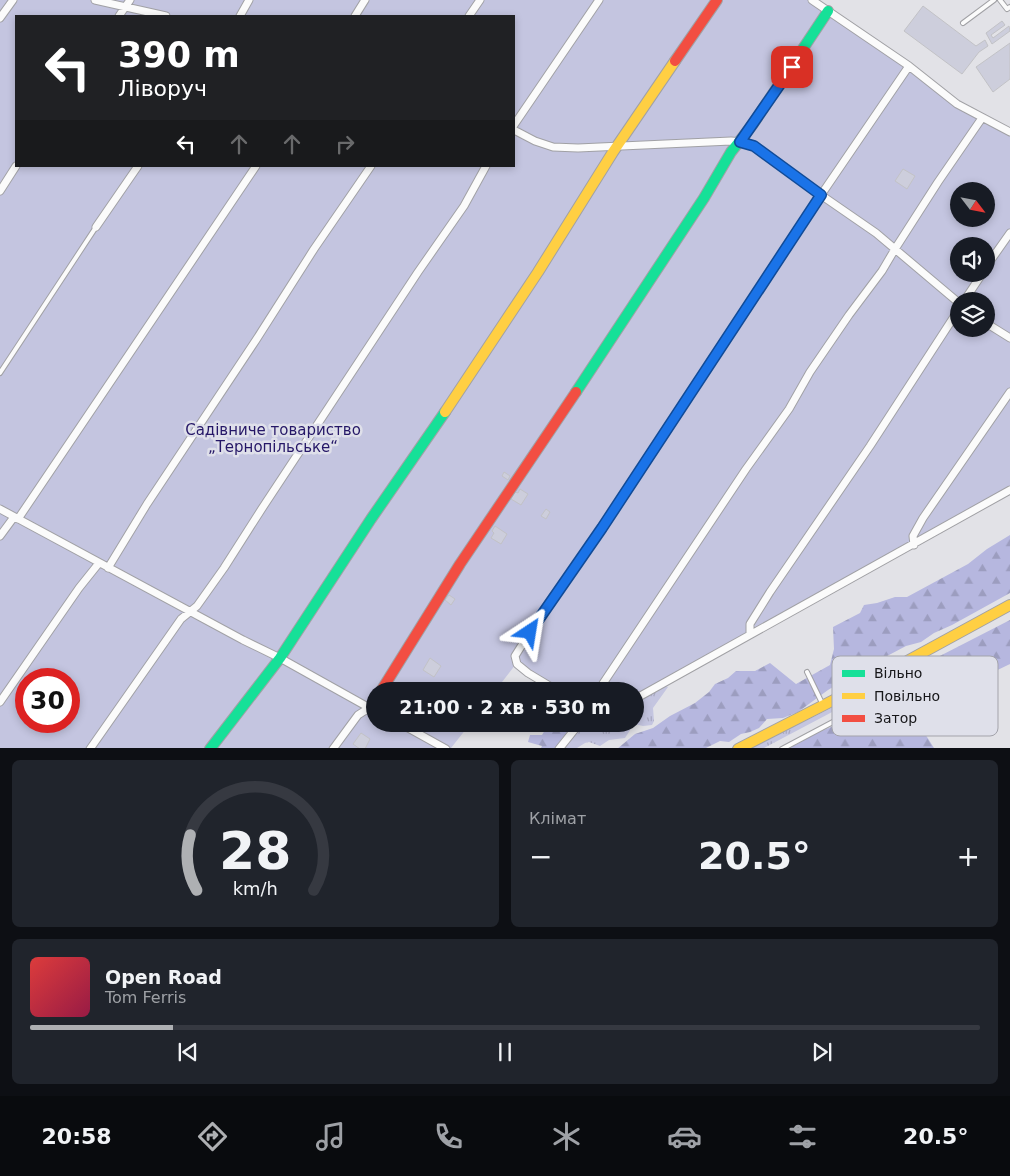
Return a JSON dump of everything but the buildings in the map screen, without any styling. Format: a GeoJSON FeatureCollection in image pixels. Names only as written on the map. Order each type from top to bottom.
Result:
{"type":"FeatureCollection","features":[{"type":"Feature","properties":{"kind":"main road"},"geometry":{"type":"LineString","coordinates":[[210,748],[280,658],[371,519],[488,347],[618,145],[717,0]]}},
{"type":"Feature","properties":{"kind":"main road"},"geometry":{"type":"LineString","coordinates":[[387,682],[460,564],[597,361],[704,198],[731,152],[740,142],[828,11]]}},
{"type":"Feature","properties":{"kind":"main road"},"geometry":{"type":"LineString","coordinates":[[916,656],[1010,605]]}},
{"type":"Feature","properties":{"kind":"main road"},"geometry":{"type":"LineString","coordinates":[[738,748],[832,700]]}},
{"type":"Feature","properties":{"kind":"street"},"geometry":{"type":"LineString","coordinates":[[0,18],[13,0]]}},
{"type":"Feature","properties":{"kind":"street"},"geometry":{"type":"LineString","coordinates":[[95,0],[128,3],[163,15]]}},
{"type":"Feature","properties":{"kind":"street"},"geometry":{"type":"LineString","coordinates":[[241,15],[250,0]]}},
{"type":"Feature","properties":{"kind":"street"},"geometry":{"type":"LineString","coordinates":[[356,15],[365,0]]}},
{"type":"Feature","properties":{"kind":"street"},"geometry":{"type":"LineString","coordinates":[[470,15],[480,0]]}},
{"type":"Feature","properties":{"kind":"street"},"geometry":{"type":"LineString","coordinates":[[515,124],[598,0]]}},
{"type":"Feature","properties":{"kind":"street"},"geometry":{"type":"LineString","coordinates":[[812,0],[909,66],[957,104],[1010,132]]}},
{"type":"Feature","properties":{"kind":"street"},"geometry":{"type":"LineString","coordinates":[[120,15],[128,3]]}},
{"type":"Feature","properties":{"kind":"street"},"geometry":{"type":"LineString","coordinates":[[543,682],[517,664],[515,656],[549,602],[602,528],[821,195],[909,66]]}},
{"type":"Feature","properties":{"kind":"street"},"geometry":{"type":"LineString","coordinates":[[604,682],[746,469],[789,409],[849,315],[882,271],[894,248],[982,118]]}},
{"type":"Feature","properties":{"kind":"street"},"geometry":{"type":"LineString","coordinates":[[515,131],[553,148],[740,142],[754,146],[876,233],[950,295]]}},
{"type":"Feature","properties":{"kind":"street"},"geometry":{"type":"LineString","coordinates":[[0,191],[15,167]]}},
{"type":"Feature","properties":{"kind":"street"},"geometry":{"type":"LineString","coordinates":[[96,227],[137,167]]}},
{"type":"Feature","properties":{"kind":"street"},"geometry":{"type":"LineString","coordinates":[[0,536],[16,518],[255,167]]}},
{"type":"Feature","properties":{"kind":"street"},"geometry":{"type":"LineString","coordinates":[[108,568],[147,504],[314,249],[370,167]]}},
{"type":"Feature","properties":{"kind":"street"},"geometry":{"type":"LineString","coordinates":[[90,748],[180,619],[197,606],[224,568],[418,272],[464,206],[485,167]]}},
{"type":"Feature","properties":{"kind":"street"},"geometry":{"type":"LineString","coordinates":[[995,255],[1010,233]]}},
{"type":"Feature","properties":{"kind":"street"},"geometry":{"type":"LineString","coordinates":[[750,634],[750,624],[770,592],[870,446],[950,323]]}},
{"type":"Feature","properties":{"kind":"street"},"geometry":{"type":"LineString","coordinates":[[995,329],[1010,338]]}},
{"type":"Feature","properties":{"kind":"street"},"geometry":{"type":"LineString","coordinates":[[914,544],[913,536],[924,518],[1010,392]]}},
{"type":"Feature","properties":{"kind":"street"},"geometry":{"type":"LineString","coordinates":[[644,694],[1010,490]]}},
{"type":"Feature","properties":{"kind":"street"},"geometry":{"type":"LineString","coordinates":[[0,509],[280,658],[366,707]]}},
{"type":"Feature","properties":{"kind":"street"},"geometry":{"type":"LineString","coordinates":[[0,702],[79,588],[99,563]]}},
{"type":"Feature","properties":{"kind":"street"},"geometry":{"type":"LineString","coordinates":[[333,748],[358,716],[366,713]]}},
{"type":"Feature","properties":{"kind":"street"},"geometry":{"type":"LineString","coordinates":[[416,732],[446,748]]}},
{"type":"Feature","properties":{"kind":"street"},"geometry":{"type":"LineString","coordinates":[[559,748],[572,732]]}},
{"type":"Feature","properties":{"kind":"lane"},"geometry":{"type":"LineString","coordinates":[[963,23],[994,0]]}},
{"type":"Feature","properties":{"kind":"lane"},"geometry":{"type":"LineString","coordinates":[[1000,0],[1009,10]]}},
{"type":"Feature","properties":{"kind":"lane"},"geometry":{"type":"LineString","coordinates":[[0,372],[96,227]]}},
{"type":"Feature","properties":{"kind":"lane"},"geometry":{"type":"LineString","coordinates":[[807,672],[823,705]]}},
{"type":"Feature","properties":{"kind":"lane"},"geometry":{"type":"LineString","coordinates":[[782,748],[832,722]]}},
{"type":"Feature","properties":{"kind":"green space","name":"Садівниче товариство „Тернопільське“"},"geometry":{"type":"Polygon","coordinates":[[[0,0],[812,0],[957,104],[1010,132],[1010,490],[644,694],[644,682],[544,682],[516,664],[502,682],[366,682],[366,732],[464,732],[451,748],[0,748],[0,0]]]}},
{"type":"Feature","properties":{"kind":"green space"},"geometry":{"type":"Polygon","coordinates":[[[1010,535],[1010,593],[934,633],[921,642],[906,646],[887,656],[832,656],[834,649],[833,627],[860,613],[864,605],[895,597],[907,597],[968,564],[987,549],[1010,535]]]}},
{"type":"Feature","properties":{"kind":"green space"},"geometry":{"type":"Polygon","coordinates":[[[1010,620],[1010,664],[998,670],[998,656],[940,656],[1010,620]]]}},
{"type":"Feature","properties":{"kind":"green space"},"geometry":{"type":"Polygon","coordinates":[[[832,657],[832,688],[798,712],[783,718],[767,719],[759,728],[741,734],[729,742],[720,741],[706,748],[618,748],[635,734],[653,728],[670,716],[695,703],[709,692],[715,684],[728,678],[736,671],[755,671],[770,663],[796,684],[830,665],[832,657]]]}},
{"type":"Feature","properties":{"kind":"green space"},"geometry":{"type":"Polygon","coordinates":[[[664,685],[668,687],[653,708],[654,721],[652,725],[644,726],[644,697],[664,685]]]}},
{"type":"Feature","properties":{"kind":"green space"},"geometry":{"type":"Polygon","coordinates":[[[832,708],[832,712],[764,748],[752,748],[832,708]]]}},
{"type":"Feature","properties":{"kind":"green space"},"geometry":{"type":"Polygon","coordinates":[[[832,726],[832,736],[926,736],[934,748],[790,748],[832,726]]]}},
{"type":"Feature","properties":{"kind":"green space"},"geometry":{"type":"Polygon","coordinates":[[[544,732],[567,732],[555,748],[541,748],[542,746],[528,742],[530,735],[542,735],[544,732]]]}},
{"type":"Feature","properties":{"kind":"green space"},"geometry":{"type":"Polygon","coordinates":[[[575,732],[629,732],[625,738],[609,740],[600,746],[589,742],[577,748],[565,748],[575,732]]]}},
{"type":"Feature","properties":{"kind":"traffic: fast"},"geometry":{"type":"LineString","coordinates":[[576,392],[704,198],[731,152],[753,124],[828,11]]}},
{"type":"Feature","properties":{"kind":"traffic: fast"},"geometry":{"type":"LineString","coordinates":[[211,748],[280,658],[371,519],[445,412]]}},
{"type":"Feature","properties":{"kind":"traffic: slow"},"geometry":{"type":"LineString","coordinates":[[445,412],[538,272],[613,152],[675,61]]}},
{"type":"Feature","properties":{"kind":"traffic: slow"},"geometry":{"type":"LineString","coordinates":[[916,656],[1010,605]]}},
{"type":"Feature","properties":{"kind":"traffic: slow"},"geometry":{"type":"LineString","coordinates":[[740,748],[832,701]]}},
{"type":"Feature","properties":{"kind":"traffic: jam"},"geometry":{"type":"LineString","coordinates":[[675,61],[717,0]]}},
{"type":"Feature","properties":{"kind":"traffic: jam"},"geometry":{"type":"LineString","coordinates":[[387,682],[460,564],[576,392]]}},
{"type":"Feature","properties":{"kind":"route"},"geometry":{"type":"LineString","coordinates":[[530,632],[602,528],[818,202],[821,195],[754,146],[740,142],[792,67]]}}]}
